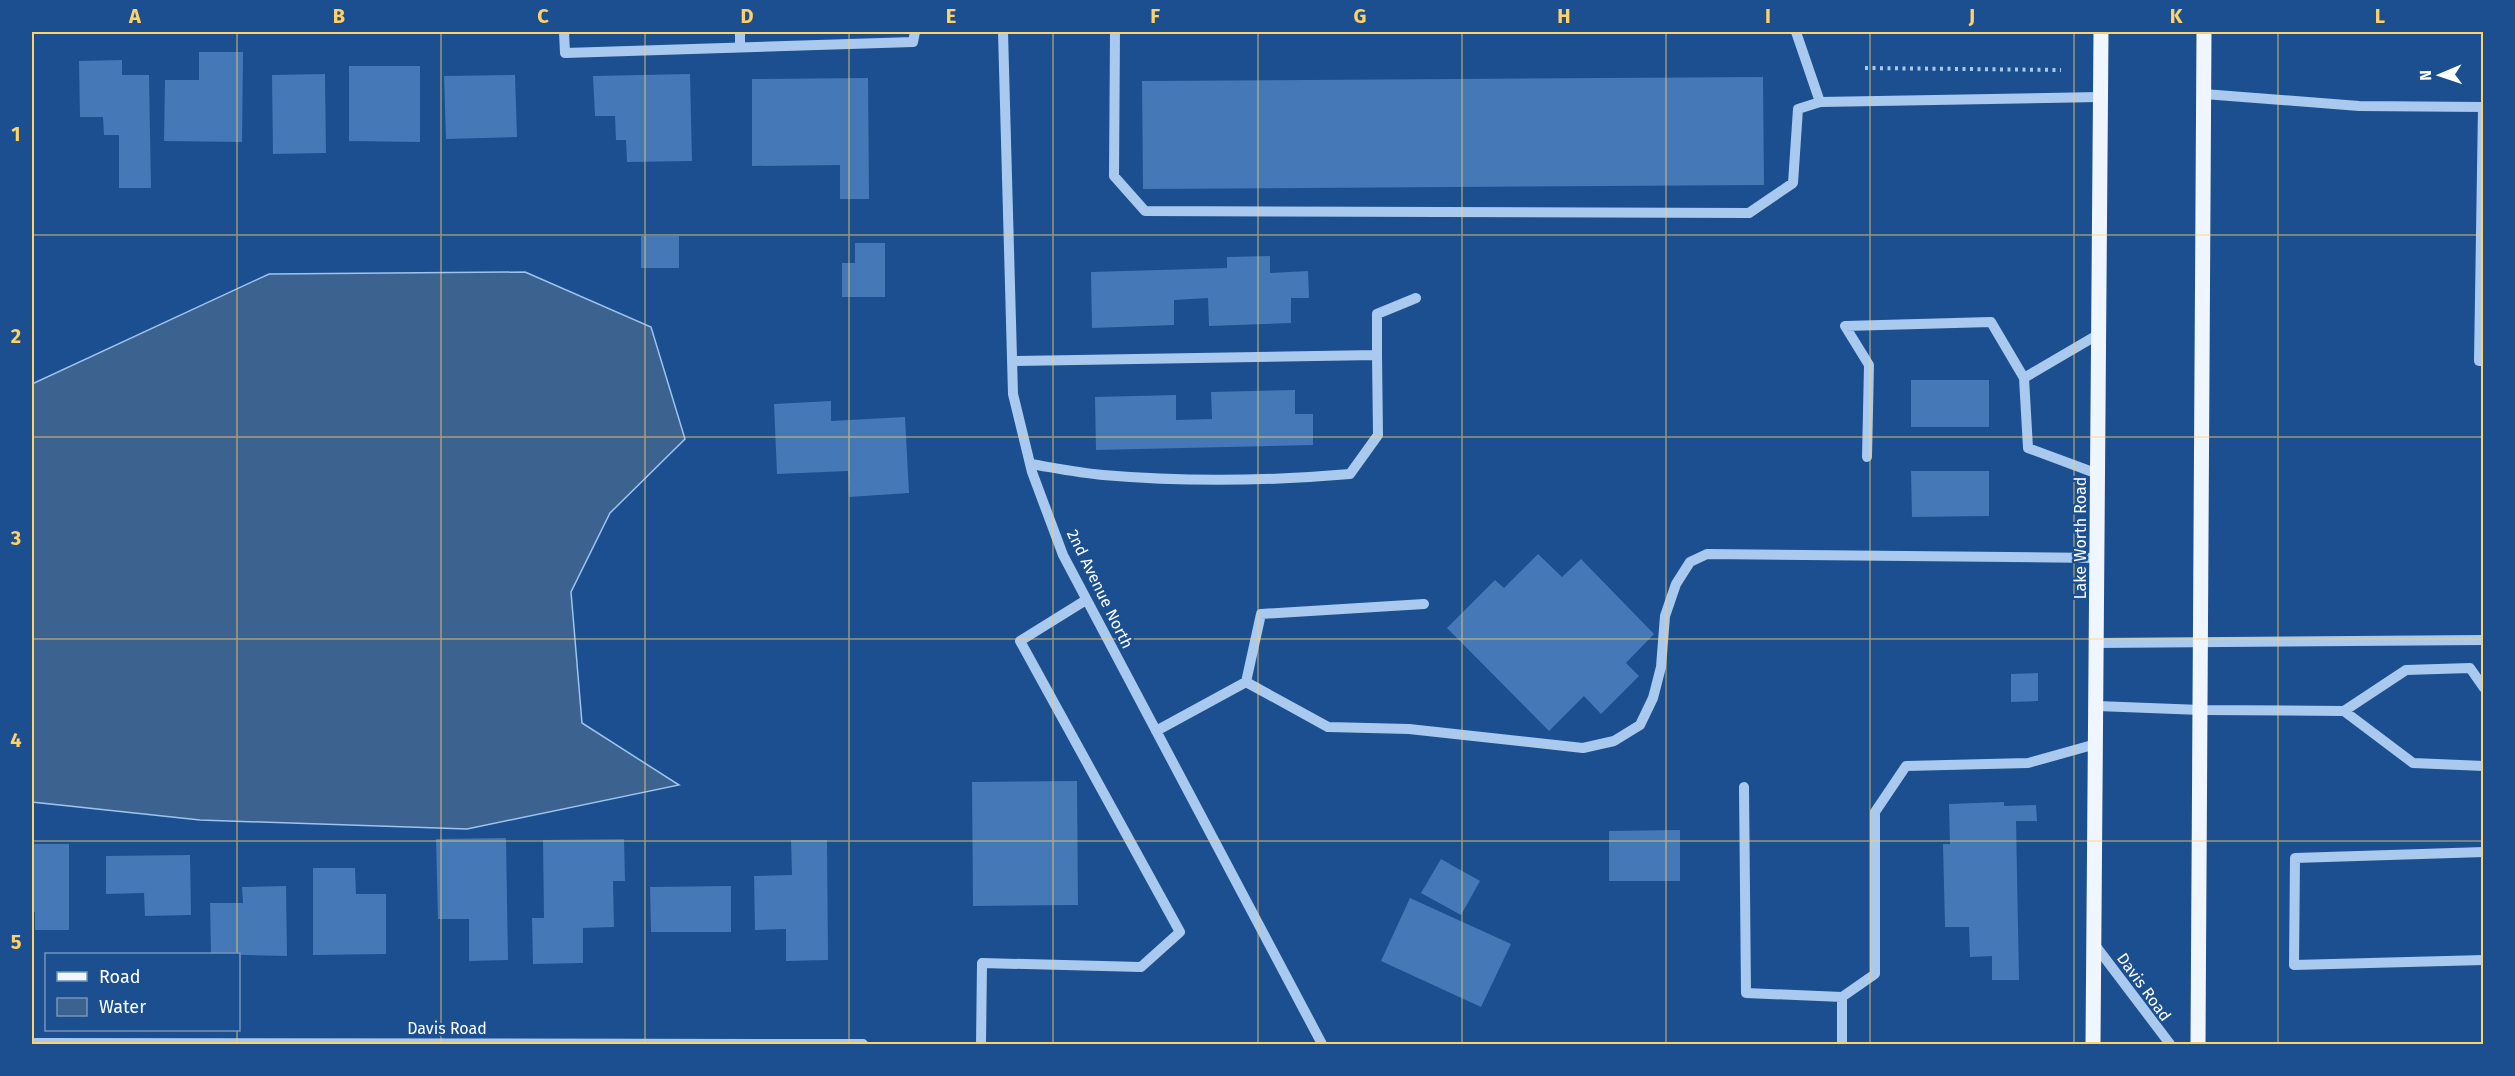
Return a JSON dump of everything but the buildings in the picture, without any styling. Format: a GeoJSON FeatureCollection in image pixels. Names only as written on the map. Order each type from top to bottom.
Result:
{"type":"FeatureCollection","features":[{"type":"Feature","properties":{"kind":"main road","name":"Lake Worth Road"},"geometry":{"type":"LineString","coordinates":[[2093,1044],[2101,32]]}},
{"type":"Feature","properties":{"kind":"main road"},"geometry":{"type":"LineString","coordinates":[[2198,1044],[2204,32]]}},
{"type":"Feature","properties":{"kind":"street"},"geometry":{"type":"LineString","coordinates":[[564,32],[565,53],[913,42],[915,32]]}},
{"type":"Feature","properties":{"kind":"street"},"geometry":{"type":"LineString","coordinates":[[740,32],[740,47]]}},
{"type":"Feature","properties":{"kind":"street","name":"2nd Avenue North"},"geometry":{"type":"LineString","coordinates":[[1003,32],[1014,394],[1031,464],[1063,555],[1322,1044]]}},
{"type":"Feature","properties":{"kind":"street"},"geometry":{"type":"LineString","coordinates":[[1115,32],[1114,176],[1144,211],[1749,213],[1793,183],[1798,109],[1820,102],[2100,98]]}},
{"type":"Feature","properties":{"kind":"street"},"geometry":{"type":"LineString","coordinates":[[1796,32],[1820,102]]}},
{"type":"Feature","properties":{"kind":"street"},"geometry":{"type":"LineString","coordinates":[[2204,94],[2360,106],[2483,107],[2479,361],[2484,361]]}},
{"type":"Feature","properties":{"kind":"street"},"geometry":{"type":"LineString","coordinates":[[1031,464],[1101,475],[1175,479],[1308,478],[1350,474],[1378,435],[1377,314],[1416,298]]}},
{"type":"Feature","properties":{"kind":"street"},"geometry":{"type":"LineString","coordinates":[[1867,457],[1869,365],[1845,326],[1991,322],[2024,378],[2028,448],[2098,474]]}},
{"type":"Feature","properties":{"kind":"street"},"geometry":{"type":"LineString","coordinates":[[2024,378],[2099,334]]}},
{"type":"Feature","properties":{"kind":"street"},"geometry":{"type":"LineString","coordinates":[[1012,361],[1377,355]]}},
{"type":"Feature","properties":{"kind":"street"},"geometry":{"type":"LineString","coordinates":[[1246,682],[1328,727],[1409,729],[1583,747],[1614,741],[1640,725],[1653,698],[1661,667],[1665,616],[1676,584],[1690,562],[1707,554],[2098,558]]}},
{"type":"Feature","properties":{"kind":"street"},"geometry":{"type":"LineString","coordinates":[[981,1044],[982,963],[1141,967],[1180,932],[1020,641],[1086,600]]}},
{"type":"Feature","properties":{"kind":"street"},"geometry":{"type":"LineString","coordinates":[[1156,731],[1246,682],[1261,614],[1424,604]]}},
{"type":"Feature","properties":{"kind":"street"},"geometry":{"type":"LineString","coordinates":[[2097,643],[2201,644],[2484,640]]}},
{"type":"Feature","properties":{"kind":"street"},"geometry":{"type":"LineString","coordinates":[[2097,706],[2200,710],[2344,711],[2406,670],[2470,668],[2484,688]]}},
{"type":"Feature","properties":{"kind":"street"},"geometry":{"type":"LineString","coordinates":[[2344,711],[2413,763],[2484,766]]}},
{"type":"Feature","properties":{"kind":"street"},"geometry":{"type":"LineString","coordinates":[[1744,787],[1746,993],[1842,997],[1875,974],[1875,812],[1906,766],[2028,763],[2096,744]]}},
{"type":"Feature","properties":{"kind":"street"},"geometry":{"type":"LineString","coordinates":[[2484,852],[2295,858],[2294,965],[2484,960]]}},
{"type":"Feature","properties":{"kind":"street","name":"Davis Road"},"geometry":{"type":"LineString","coordinates":[[2095,945],[2170,1044]]}},
{"type":"Feature","properties":{"kind":"street"},"geometry":{"type":"LineString","coordinates":[[1842,997],[1842,1044]]}},
{"type":"Feature","properties":{"kind":"street","name":"Davis Road"},"geometry":{"type":"LineString","coordinates":[[32,1043],[863,1044]]}},
{"type":"Feature","properties":{"kind":"path"},"geometry":{"type":"LineString","coordinates":[[1865,68],[2061,70]]}},
{"type":"Feature","properties":{"kind":"water"},"geometry":{"type":"Polygon","coordinates":[[[525,272],[651,327],[685,439],[610,513],[571,592],[582,723],[679,785],[467,829],[200,820],[32,802],[32,384],[269,274],[525,272]]]}}]}
